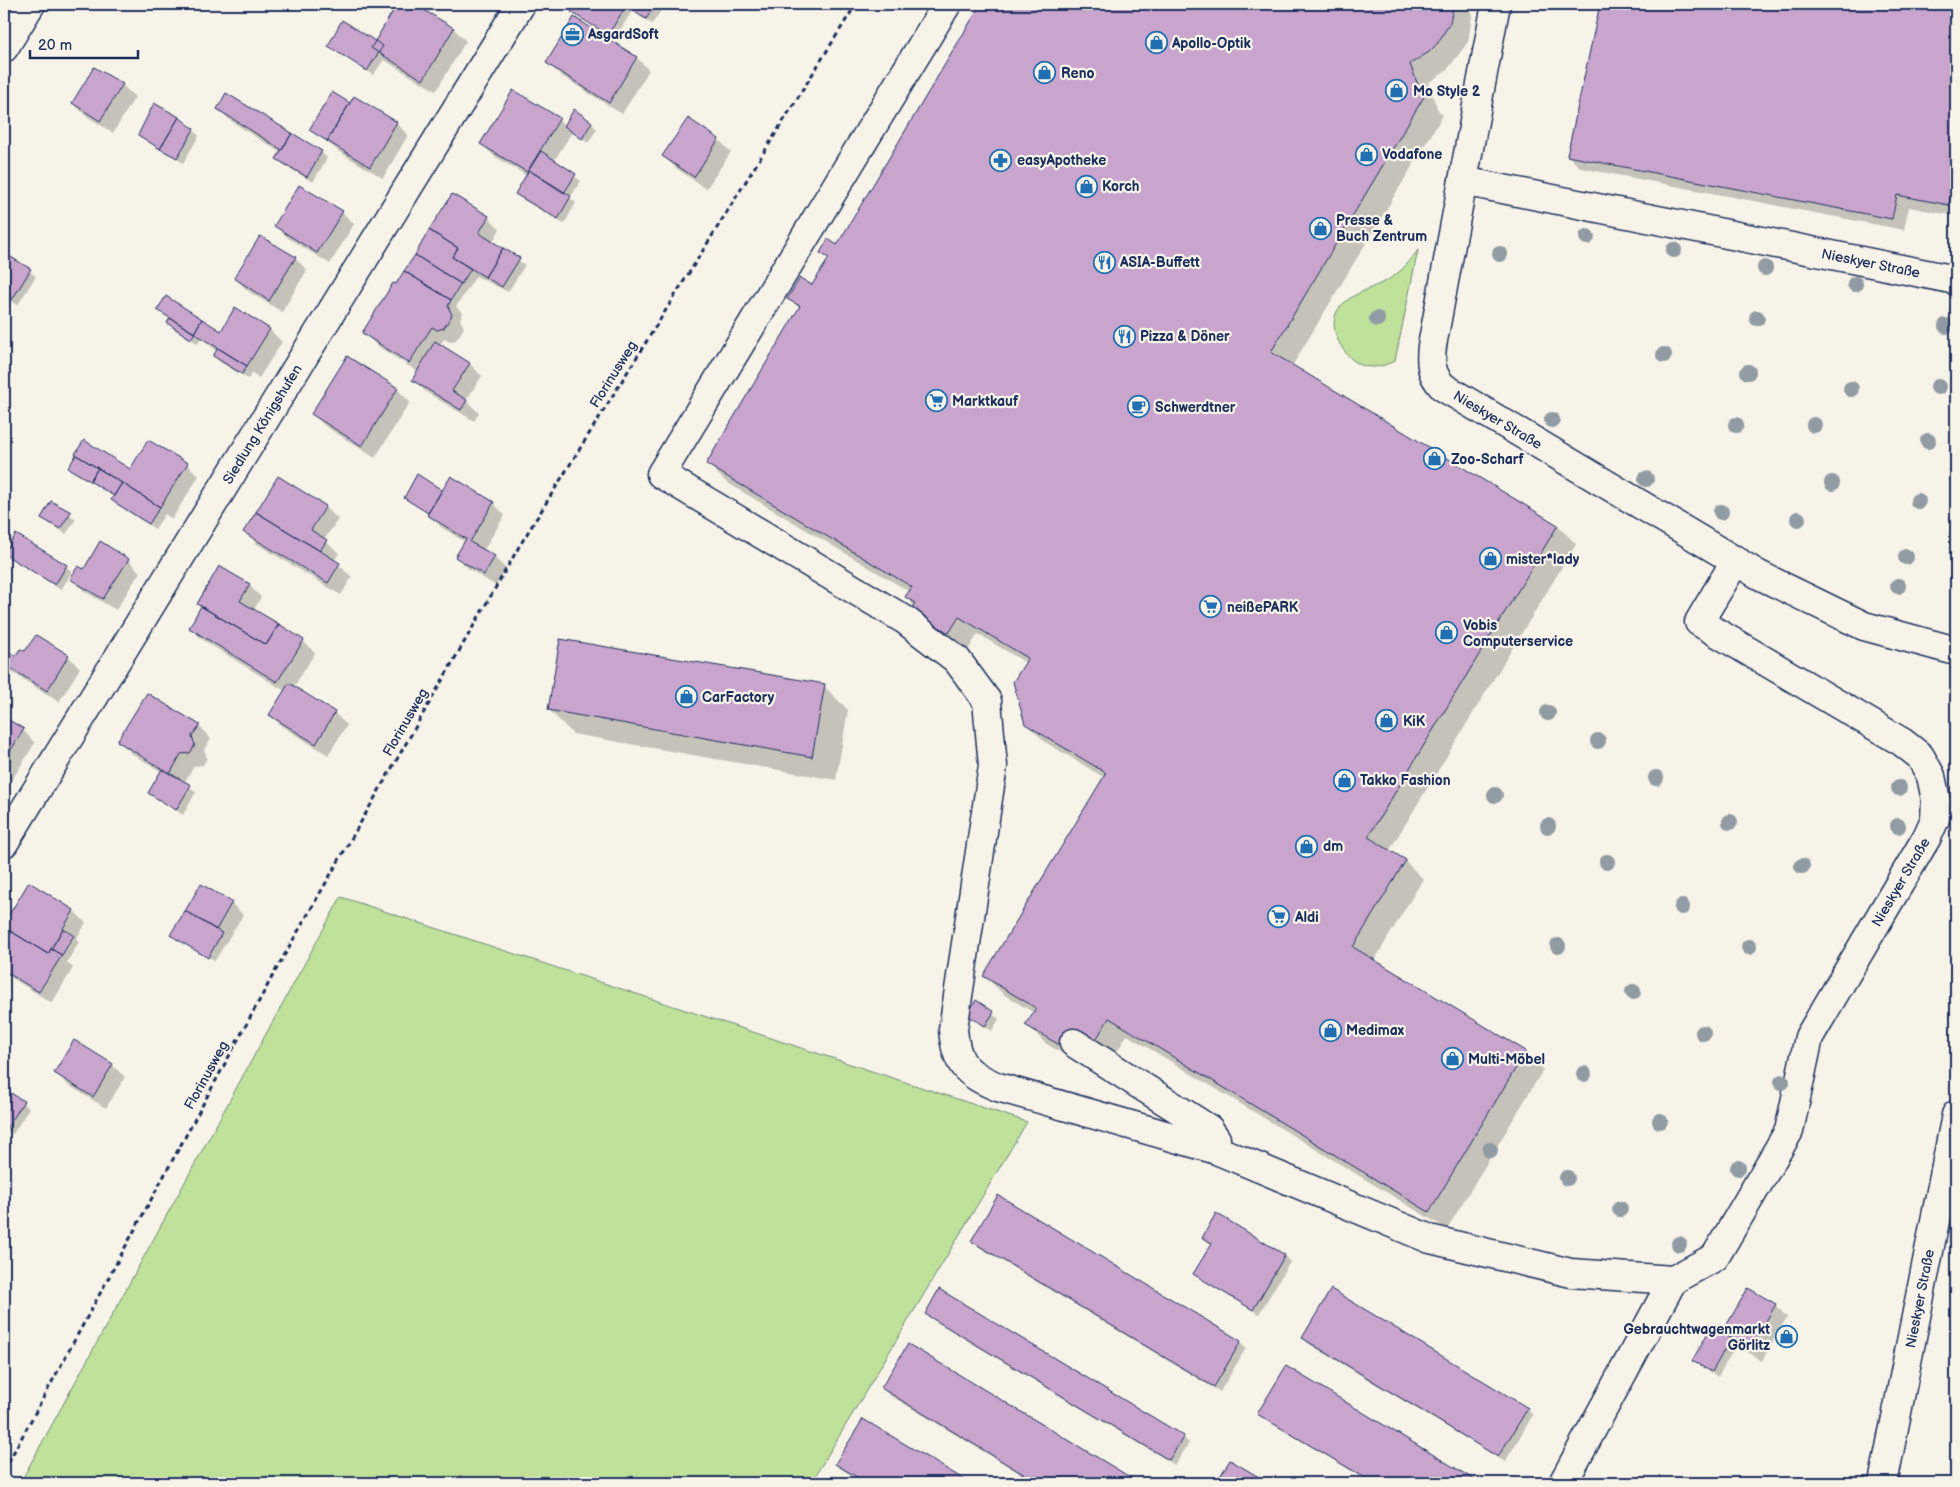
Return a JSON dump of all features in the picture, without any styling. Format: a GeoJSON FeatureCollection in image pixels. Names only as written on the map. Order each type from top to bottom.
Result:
{"type":"FeatureCollection","features":[{"type":"Feature","properties":{"kind":"street"},"geometry":{"type":"LineString","coordinates":[[4,48],[31,4]]}},
{"type":"Feature","properties":{"kind":"street","name":"Siedlung Königshufen"},"geometry":{"type":"LineString","coordinates":[[4,843],[520,4]]}},
{"type":"Feature","properties":{"kind":"street"},"geometry":{"type":"LineString","coordinates":[[947,4],[661,474],[905,620],[957,660],[987,701],[993,766],[953,1029],[955,1048],[961,1065],[978,1078],[998,1087],[1214,1149],[1430,1239],[1571,1273],[1673,1280],[1563,1483]]}},
{"type":"Feature","properties":{"kind":"street","name":"Nieskyer Straße"},"geometry":{"type":"LineString","coordinates":[[1496,4],[1430,361],[1434,377],[1443,387],[1759,575],[1864,626],[1956,651]]}},
{"type":"Feature","properties":{"kind":"street","name":"Nieskyer Straße"},"geometry":{"type":"LineString","coordinates":[[1462,181],[1956,280]]}},
{"type":"Feature","properties":{"kind":"street","name":"Nieskyer Straße"},"geometry":{"type":"LineString","coordinates":[[1673,1280],[1715,1257],[1789,1131],[1809,1037],[1908,871],[1935,819],[1936,800],[1931,776],[1920,756],[1902,742],[1698,622],[1736,560]]}},
{"type":"Feature","properties":{"kind":"street"},"geometry":{"type":"LineString","coordinates":[[1074,1043],[1209,1129],[1216,1139],[1214,1149]]}},
{"type":"Feature","properties":{"kind":"street","name":"Nieskyer Straße"},"geometry":{"type":"LineString","coordinates":[[1883,1483],[1956,1115]]}},
{"type":"Feature","properties":{"kind":"street"},"geometry":{"type":"LineString","coordinates":[[1935,1226],[1956,1202]]}},
{"type":"Feature","properties":{"kind":"path","name":"Florinusweg"},"geometry":{"type":"LineString","coordinates":[[4,1470],[277,968],[520,546],[856,4]]}},
{"type":"Feature","properties":{"kind":"green space"},"geometry":{"type":"Polygon","coordinates":[[[1418,250],[1395,361],[1373,367],[1355,362],[1343,349],[1337,338],[1334,325],[1336,314],[1350,298],[1395,275],[1418,250]]]}},
{"type":"Feature","properties":{"kind":"green space"},"geometry":{"type":"Polygon","coordinates":[[[341,897],[1027,1122],[811,1483],[20,1483],[341,897]]]}},
{"type":"Feature","properties":{"kind":"building"},"geometry":{"type":"Polygon","coordinates":[[[397,4],[414,4],[454,28],[423,80],[371,48],[397,4]]]}},
{"type":"Feature","properties":{"kind":"building"},"geometry":{"type":"Polygon","coordinates":[[[576,4],[621,4],[626,6],[608,35],[571,12],[576,4]]]}},
{"type":"Feature","properties":{"kind":"building"},"geometry":{"type":"Polygon","coordinates":[[[622,4],[656,4],[646,19],[622,4]]]}},
{"type":"Feature","properties":{"kind":"building","name":"neißePARK"},"geometry":{"type":"Polygon","coordinates":[[[981,4],[1454,4],[1450,23],[1437,44],[1429,52],[1410,64],[1421,93],[1425,95],[1271,352],[1558,525],[1368,837],[1406,860],[1353,947],[1526,1051],[1429,1212],[1109,1018],[1094,1043],[1070,1051],[1025,1025],[1036,1008],[983,976],[1106,773],[1025,724],[1013,682],[1028,658],[959,617],[949,633],[911,610],[915,603],[905,597],[912,587],[706,464],[800,306],[787,299],[800,278],[812,285],[829,258],[820,253],[828,239],[837,245],[981,4]]]}},
{"type":"Feature","properties":{"kind":"building"},"geometry":{"type":"Polygon","coordinates":[[[1600,4],[1956,4],[1956,166],[1949,205],[1897,195],[1892,219],[1567,156],[1600,4]]]}},
{"type":"Feature","properties":{"kind":"building"},"geometry":{"type":"Polygon","coordinates":[[[574,17],[637,57],[609,103],[546,63],[574,17]]]}},
{"type":"Feature","properties":{"kind":"building"},"geometry":{"type":"Polygon","coordinates":[[[342,20],[383,46],[367,71],[328,46],[342,20]]]}},
{"type":"Feature","properties":{"kind":"building"},"geometry":{"type":"Polygon","coordinates":[[[94,67],[123,84],[100,121],[72,103],[94,67]]]}},
{"type":"Feature","properties":{"kind":"building"},"geometry":{"type":"Polygon","coordinates":[[[513,90],[560,118],[527,172],[480,144],[513,90]]]}},
{"type":"Feature","properties":{"kind":"building"},"geometry":{"type":"Polygon","coordinates":[[[332,92],[350,103],[327,141],[309,130],[332,92]]]}},
{"type":"Feature","properties":{"kind":"building"},"geometry":{"type":"Polygon","coordinates":[[[226,93],[292,133],[282,150],[217,109],[226,93]]]}},
{"type":"Feature","properties":{"kind":"building"},"geometry":{"type":"Polygon","coordinates":[[[354,96],[397,122],[370,167],[327,141],[354,96]]]}},
{"type":"Feature","properties":{"kind":"building"},"geometry":{"type":"Polygon","coordinates":[[[154,103],[179,117],[160,149],[138,135],[154,103]]]}},
{"type":"Feature","properties":{"kind":"building"},"geometry":{"type":"Polygon","coordinates":[[[574,109],[592,122],[582,139],[564,126],[574,109]]]}},
{"type":"Feature","properties":{"kind":"building"},"geometry":{"type":"Polygon","coordinates":[[[179,117],[194,129],[177,158],[160,149],[179,117]]]}},
{"type":"Feature","properties":{"kind":"building"},"geometry":{"type":"Polygon","coordinates":[[[688,118],[719,139],[694,177],[662,156],[688,118]]]}},
{"type":"Feature","properties":{"kind":"building"},"geometry":{"type":"Polygon","coordinates":[[[292,133],[322,151],[307,177],[276,159],[292,133]]]}},
{"type":"Feature","properties":{"kind":"building"},"geometry":{"type":"Polygon","coordinates":[[[541,151],[576,174],[564,193],[529,170],[541,151]]]}},
{"type":"Feature","properties":{"kind":"building"},"geometry":{"type":"Polygon","coordinates":[[[529,170],[571,196],[558,219],[515,194],[529,170]]]}},
{"type":"Feature","properties":{"kind":"building"},"geometry":{"type":"Polygon","coordinates":[[[299,185],[343,211],[317,253],[274,226],[299,185]]]}},
{"type":"Feature","properties":{"kind":"building"},"geometry":{"type":"Polygon","coordinates":[[[452,194],[489,216],[479,233],[503,248],[485,277],[452,257],[458,248],[429,230],[452,194]]]}},
{"type":"Feature","properties":{"kind":"building"},"geometry":{"type":"Polygon","coordinates":[[[429,230],[458,248],[452,257],[471,269],[461,284],[415,255],[429,230]]]}},
{"type":"Feature","properties":{"kind":"building"},"geometry":{"type":"Polygon","coordinates":[[[260,236],[296,257],[269,301],[234,278],[260,236]]]}},
{"type":"Feature","properties":{"kind":"building"},"geometry":{"type":"Polygon","coordinates":[[[503,248],[520,258],[502,287],[485,277],[503,248]]]}},
{"type":"Feature","properties":{"kind":"building"},"geometry":{"type":"Polygon","coordinates":[[[4,253],[31,269],[12,300],[4,296],[4,253]]]}},
{"type":"Feature","properties":{"kind":"building"},"geometry":{"type":"Polygon","coordinates":[[[415,255],[461,284],[451,300],[404,271],[415,255]]]}},
{"type":"Feature","properties":{"kind":"building"},"geometry":{"type":"Polygon","coordinates":[[[404,271],[451,300],[448,306],[452,315],[444,328],[437,330],[432,327],[409,363],[362,333],[393,283],[396,284],[404,271]]]}},
{"type":"Feature","properties":{"kind":"building"},"geometry":{"type":"Polygon","coordinates":[[[166,296],[202,319],[194,333],[157,310],[166,296]]]}},
{"type":"Feature","properties":{"kind":"building"},"geometry":{"type":"Polygon","coordinates":[[[235,307],[270,329],[247,366],[194,333],[202,319],[221,331],[235,307]]]}},
{"type":"Feature","properties":{"kind":"building"},"geometry":{"type":"Polygon","coordinates":[[[170,318],[195,333],[191,339],[167,323],[170,318]]]}},
{"type":"Feature","properties":{"kind":"building"},"geometry":{"type":"Polygon","coordinates":[[[435,341],[470,363],[452,391],[467,400],[461,410],[412,380],[435,341]]]}},
{"type":"Feature","properties":{"kind":"building"},"geometry":{"type":"Polygon","coordinates":[[[218,348],[247,366],[242,374],[213,356],[218,348]]]}},
{"type":"Feature","properties":{"kind":"building"},"geometry":{"type":"Polygon","coordinates":[[[347,356],[398,388],[362,446],[311,414],[347,356]]]}},
{"type":"Feature","properties":{"kind":"building"},"geometry":{"type":"Polygon","coordinates":[[[84,440],[130,469],[148,440],[188,463],[160,507],[75,454],[84,440]]]}},
{"type":"Feature","properties":{"kind":"building"},"geometry":{"type":"Polygon","coordinates":[[[76,455],[98,468],[90,481],[68,468],[76,455]]]}},
{"type":"Feature","properties":{"kind":"building"},"geometry":{"type":"Polygon","coordinates":[[[98,468],[122,483],[114,496],[90,481],[98,468]]]}},
{"type":"Feature","properties":{"kind":"building"},"geometry":{"type":"Polygon","coordinates":[[[417,474],[442,490],[428,513],[404,498],[417,474]]]}},
{"type":"Feature","properties":{"kind":"building"},"geometry":{"type":"Polygon","coordinates":[[[278,476],[326,506],[311,530],[327,540],[320,551],[256,512],[278,476]]]}},
{"type":"Feature","properties":{"kind":"building"},"geometry":{"type":"Polygon","coordinates":[[[451,476],[494,502],[470,542],[495,556],[484,575],[455,557],[466,539],[427,515],[451,476]]]}},
{"type":"Feature","properties":{"kind":"building"},"geometry":{"type":"Polygon","coordinates":[[[122,483],[160,507],[149,524],[111,500],[122,483]]]}},
{"type":"Feature","properties":{"kind":"building"},"geometry":{"type":"Polygon","coordinates":[[[51,501],[71,512],[60,529],[41,518],[51,501]]]}},
{"type":"Feature","properties":{"kind":"building"},"geometry":{"type":"Polygon","coordinates":[[[256,512],[340,563],[328,583],[243,532],[256,512]]]}},
{"type":"Feature","properties":{"kind":"building"},"geometry":{"type":"Polygon","coordinates":[[[16,534],[67,565],[55,585],[4,554],[16,534]]]}},
{"type":"Feature","properties":{"kind":"building"},"geometry":{"type":"Polygon","coordinates":[[[100,541],[129,559],[103,599],[70,579],[78,566],[84,569],[100,541]]]}},
{"type":"Feature","properties":{"kind":"building"},"geometry":{"type":"Polygon","coordinates":[[[219,566],[250,584],[240,601],[279,624],[266,645],[197,604],[219,566]]]}},
{"type":"Feature","properties":{"kind":"building"},"geometry":{"type":"Polygon","coordinates":[[[201,606],[266,645],[279,624],[304,640],[277,682],[189,628],[201,606]]]}},
{"type":"Feature","properties":{"kind":"building"},"geometry":{"type":"Polygon","coordinates":[[[36,635],[69,655],[47,691],[4,664],[5,649],[16,656],[20,649],[25,651],[36,635]]]}},
{"type":"Feature","properties":{"kind":"building","name":"CarFactory"},"geometry":{"type":"Polygon","coordinates":[[[560,639],[825,684],[812,757],[548,710],[560,639]]]}},
{"type":"Feature","properties":{"kind":"building"},"geometry":{"type":"Polygon","coordinates":[[[289,683],[335,712],[316,744],[269,715],[289,683]]]}},
{"type":"Feature","properties":{"kind":"building"},"geometry":{"type":"Polygon","coordinates":[[[147,693],[200,725],[192,736],[195,745],[190,753],[181,754],[170,774],[117,741],[147,693]]]}},
{"type":"Feature","properties":{"kind":"building"},"geometry":{"type":"Polygon","coordinates":[[[4,717],[24,729],[4,761],[4,717]]]}},
{"type":"Feature","properties":{"kind":"building"},"geometry":{"type":"Polygon","coordinates":[[[162,769],[191,785],[176,810],[148,793],[162,769]]]}},
{"type":"Feature","properties":{"kind":"building"},"geometry":{"type":"Polygon","coordinates":[[[29,882],[74,910],[48,954],[4,927],[4,923],[29,882]]]}},
{"type":"Feature","properties":{"kind":"building"},"geometry":{"type":"Polygon","coordinates":[[[201,884],[232,902],[216,930],[185,911],[201,884]]]}},
{"type":"Feature","properties":{"kind":"building"},"geometry":{"type":"Polygon","coordinates":[[[185,911],[222,933],[208,958],[170,935],[185,911]]]}},
{"type":"Feature","properties":{"kind":"building"},"geometry":{"type":"Polygon","coordinates":[[[63,929],[74,935],[62,955],[51,949],[63,929]]]}},
{"type":"Feature","properties":{"kind":"building"},"geometry":{"type":"Polygon","coordinates":[[[12,932],[48,954],[51,949],[62,955],[39,992],[4,971],[4,945],[12,932]]]}},
{"type":"Feature","properties":{"kind":"building"},"geometry":{"type":"Polygon","coordinates":[[[976,1000],[994,1012],[985,1026],[967,1015],[976,1000]]]}},
{"type":"Feature","properties":{"kind":"building"},"geometry":{"type":"Polygon","coordinates":[[[74,1040],[113,1064],[93,1097],[54,1073],[74,1040]]]}},
{"type":"Feature","properties":{"kind":"building"},"geometry":{"type":"Polygon","coordinates":[[[4,1089],[24,1101],[6,1130],[4,1128],[4,1089]]]}},
{"type":"Feature","properties":{"kind":"building"},"geometry":{"type":"Polygon","coordinates":[[[998,1195],[1241,1341],[1214,1387],[971,1241],[998,1195]]]}},
{"type":"Feature","properties":{"kind":"building"},"geometry":{"type":"Polygon","coordinates":[[[1216,1213],[1285,1255],[1253,1310],[1193,1274],[1212,1243],[1202,1238],[1216,1213]]]}},
{"type":"Feature","properties":{"kind":"building"},"geometry":{"type":"Polygon","coordinates":[[[1748,1288],[1776,1304],[1750,1349],[1722,1333],[1748,1288]]]}},
{"type":"Feature","properties":{"kind":"building"},"geometry":{"type":"Polygon","coordinates":[[[939,1289],[1184,1436],[1169,1460],[925,1314],[939,1289]]]}},
{"type":"Feature","properties":{"kind":"building"},"geometry":{"type":"Polygon","coordinates":[[[1331,1289],[1528,1408],[1498,1457],[1302,1338],[1331,1289]]]}},
{"type":"Feature","properties":{"kind":"building"},"geometry":{"type":"Polygon","coordinates":[[[1711,1327],[1731,1338],[1712,1372],[1692,1361],[1711,1327]]]}},
{"type":"Feature","properties":{"kind":"building"},"geometry":{"type":"Polygon","coordinates":[[[908,1344],[1140,1483],[1038,1483],[881,1388],[908,1344]]]}},
{"type":"Feature","properties":{"kind":"building"},"geometry":{"type":"Polygon","coordinates":[[[1286,1366],[1480,1483],[1374,1483],[1257,1414],[1286,1366]]]}},
{"type":"Feature","properties":{"kind":"building"},"geometry":{"type":"Polygon","coordinates":[[[863,1419],[970,1483],[867,1483],[835,1464],[863,1419]]]}},
{"type":"Feature","properties":{"kind":"building"},"geometry":{"type":"Polygon","coordinates":[[[1230,1460],[1269,1483],[1216,1483],[1230,1460]]]}},
{"type":"Feature","properties":{"kind":"place","name":"AsgardSoft"},"geometry":{"type":"Point","coordinates":[572,34]}},
{"type":"Feature","properties":{"kind":"place","name":"Apollo-Optik"},"geometry":{"type":"Point","coordinates":[1156,43]}},
{"type":"Feature","properties":{"kind":"place","name":"Reno"},"geometry":{"type":"Point","coordinates":[1045,73]}},
{"type":"Feature","properties":{"kind":"place","name":"Mo Style 2"},"geometry":{"type":"Point","coordinates":[1397,91]}},
{"type":"Feature","properties":{"kind":"place","name":"Vodafone"},"geometry":{"type":"Point","coordinates":[1366,154]}},
{"type":"Feature","properties":{"kind":"place","name":"easyApotheke"},"geometry":{"type":"Point","coordinates":[1001,160]}},
{"type":"Feature","properties":{"kind":"place","name":"Korch"},"geometry":{"type":"Point","coordinates":[1086,186]}},
{"type":"Feature","properties":{"kind":"place","name":"Presse & Buch Zentrum"},"geometry":{"type":"Point","coordinates":[1320,228]}},
{"type":"Feature","properties":{"kind":"place","name":"ASIA-Buffett"},"geometry":{"type":"Point","coordinates":[1104,262]}},
{"type":"Feature","properties":{"kind":"place","name":"Pizza & Döner"},"geometry":{"type":"Point","coordinates":[1124,336]}},
{"type":"Feature","properties":{"kind":"place","name":"Marktkauf"},"geometry":{"type":"Point","coordinates":[936,401]}},
{"type":"Feature","properties":{"kind":"place","name":"Schwerdtner"},"geometry":{"type":"Point","coordinates":[1139,407]}},
{"type":"Feature","properties":{"kind":"place","name":"Zoo-Scharf"},"geometry":{"type":"Point","coordinates":[1435,459]}},
{"type":"Feature","properties":{"kind":"place","name":"mister*lady"},"geometry":{"type":"Point","coordinates":[1490,559]}},
{"type":"Feature","properties":{"kind":"place","name":"neißePARK"},"geometry":{"type":"Point","coordinates":[1211,607]}},
{"type":"Feature","properties":{"kind":"place","name":"Vobis Computerservice"},"geometry":{"type":"Point","coordinates":[1447,633]}},
{"type":"Feature","properties":{"kind":"place","name":"CarFactory"},"geometry":{"type":"Point","coordinates":[686,697]}},
{"type":"Feature","properties":{"kind":"place","name":"KiK"},"geometry":{"type":"Point","coordinates":[1387,721]}},
{"type":"Feature","properties":{"kind":"place","name":"Takko Fashion"},"geometry":{"type":"Point","coordinates":[1344,780]}},
{"type":"Feature","properties":{"kind":"place","name":"dm"},"geometry":{"type":"Point","coordinates":[1307,846]}},
{"type":"Feature","properties":{"kind":"place","name":"Aldi"},"geometry":{"type":"Point","coordinates":[1279,917]}},
{"type":"Feature","properties":{"kind":"place","name":"Medimax"},"geometry":{"type":"Point","coordinates":[1330,1030]}},
{"type":"Feature","properties":{"kind":"place","name":"Multi-Möbel"},"geometry":{"type":"Point","coordinates":[1452,1059]}},
{"type":"Feature","properties":{"kind":"place","name":"Gebrauchtwagenmarkt Görlitz"},"geometry":{"type":"Point","coordinates":[1786,1337]}}]}
